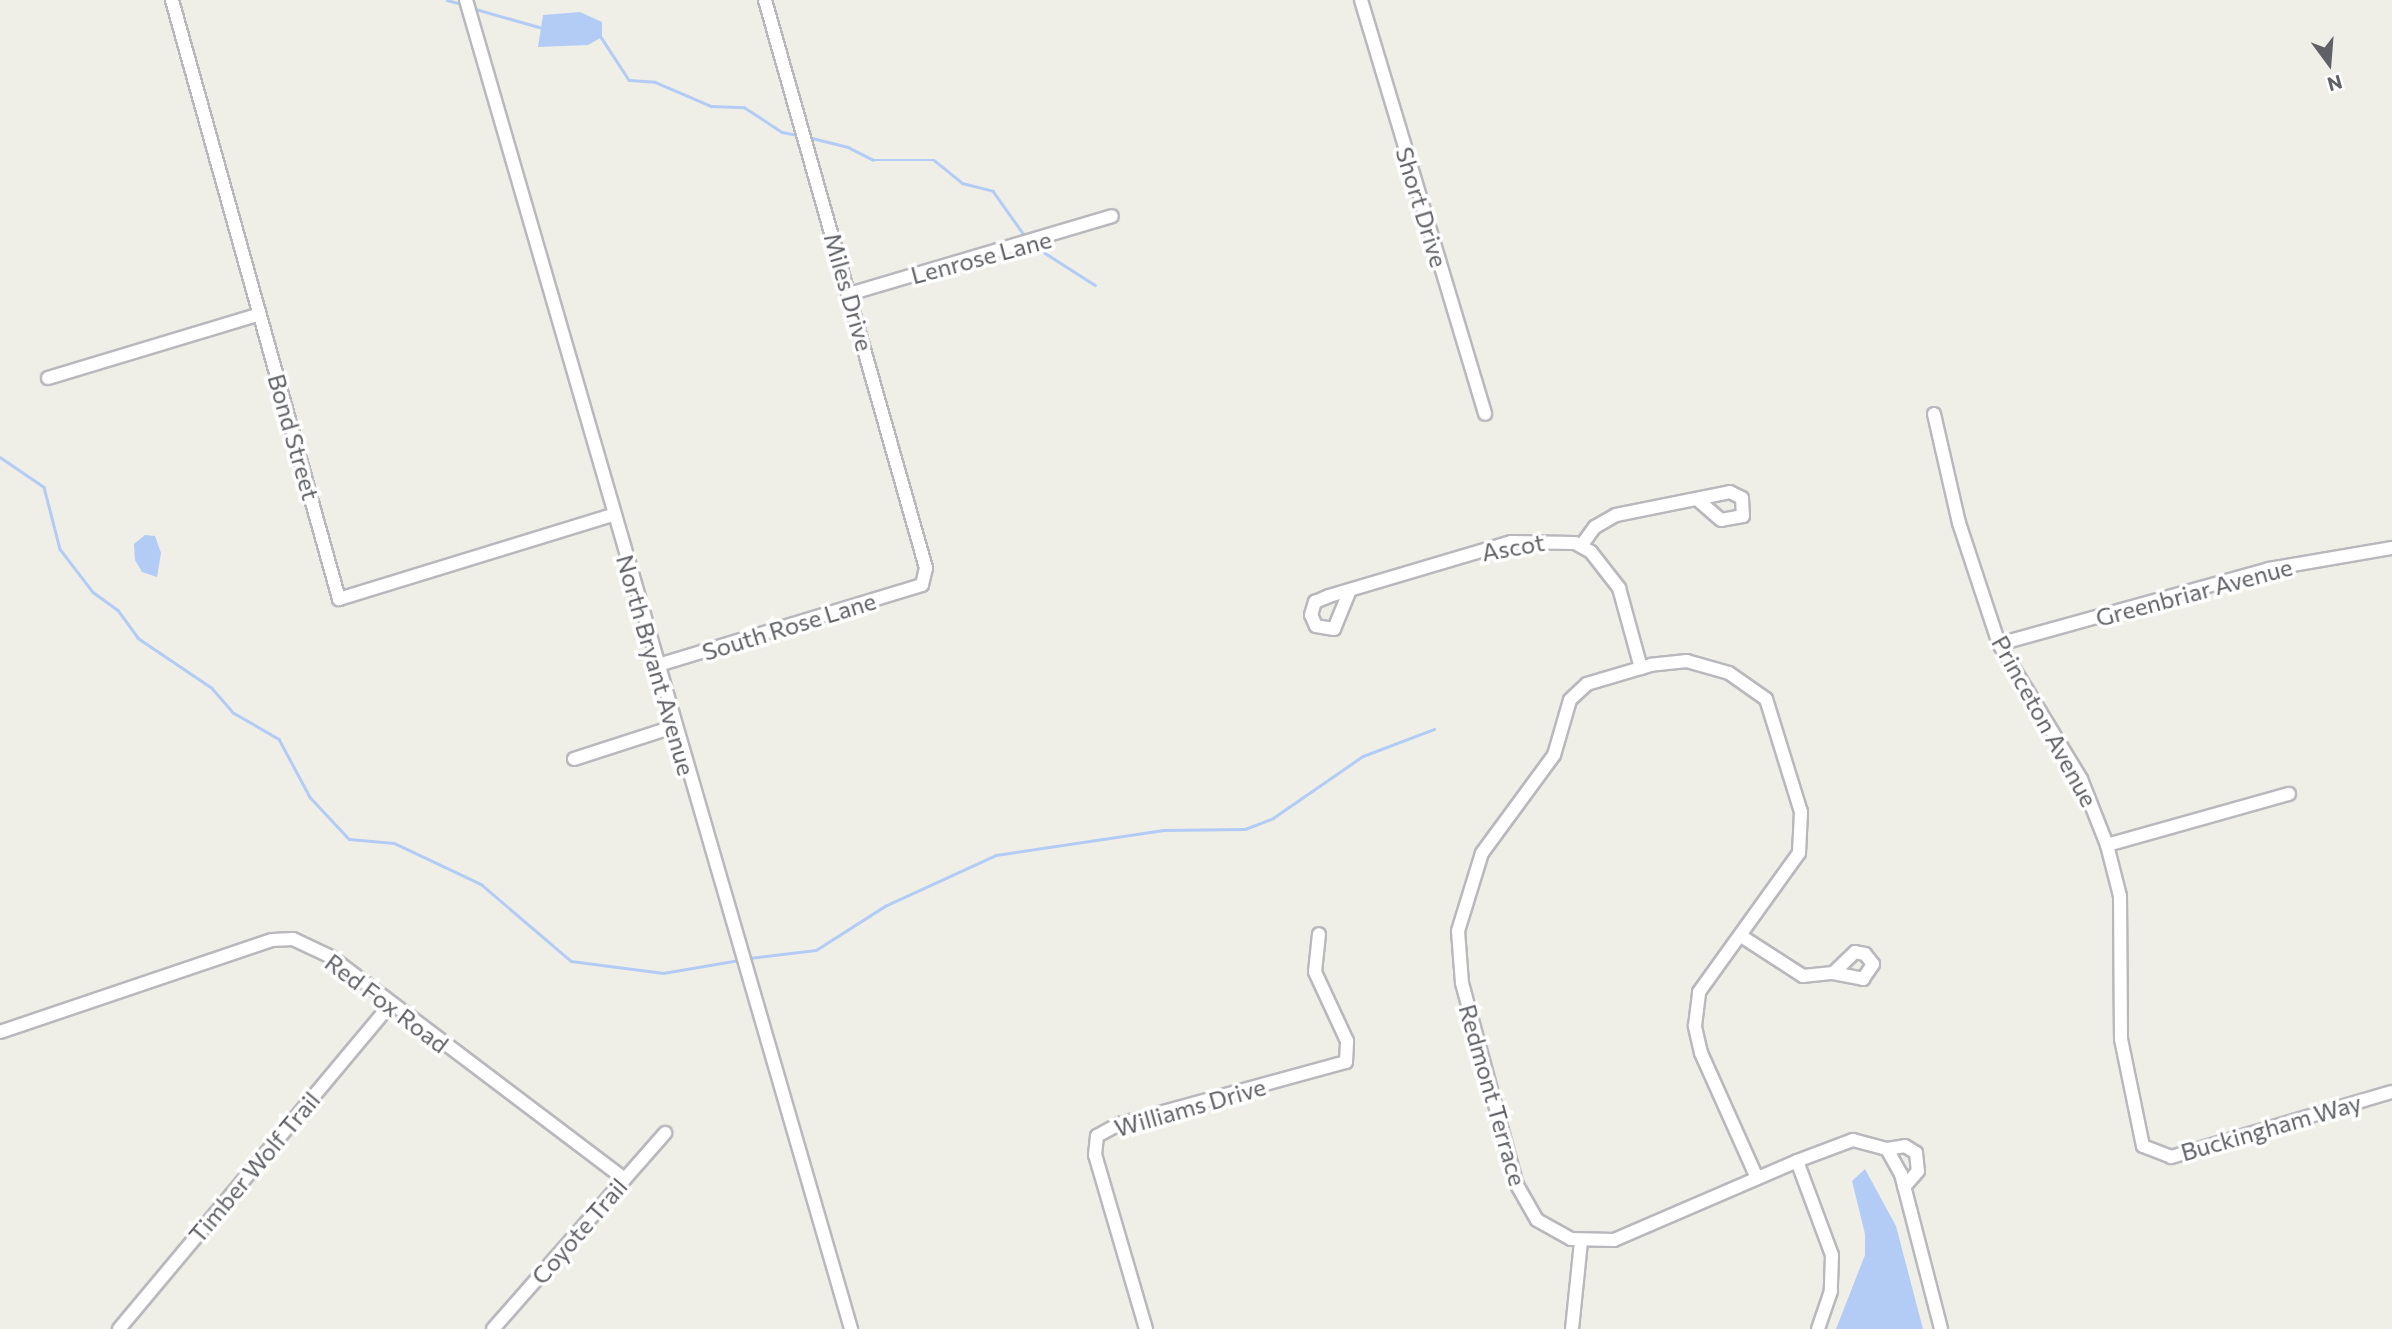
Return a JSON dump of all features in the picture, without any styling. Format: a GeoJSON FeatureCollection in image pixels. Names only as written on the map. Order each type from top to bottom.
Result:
{"type":"FeatureCollection","features":[{"type":"Feature","properties":{"kind":"street","name":"Bond Street"},"geometry":{"type":"LineString","coordinates":[[172,0],[340,599],[612,515]]}},
{"type":"Feature","properties":{"kind":"street","name":"North Bryant Avenue"},"geometry":{"type":"LineString","coordinates":[[466,0],[655,666],[851,1329]]}},
{"type":"Feature","properties":{"kind":"street","name":"Miles Drive"},"geometry":{"type":"LineString","coordinates":[[765,0],[922,541],[922,585]]}},
{"type":"Feature","properties":{"kind":"street","name":"Short Drive"},"geometry":{"type":"LineString","coordinates":[[1361,0],[1485,414]]}},
{"type":"Feature","properties":{"kind":"street","name":"Lenrose Lane"},"geometry":{"type":"LineString","coordinates":[[849,294],[1112,216]]}},
{"type":"Feature","properties":{"kind":"street"},"geometry":{"type":"LineString","coordinates":[[48,378],[260,314]]}},
{"type":"Feature","properties":{"kind":"street","name":"Princeton Avenue"},"geometry":{"type":"LineString","coordinates":[[1934,414],[1959,523],[1999,644],[2081,779],[2107,845],[2120,896],[2124,1060],[2139,1135],[2150,1153]]}},
{"type":"Feature","properties":{"kind":"street"},"geometry":{"type":"LineString","coordinates":[[1581,547],[1595,527],[1615,515],[1697,499]]}},
{"type":"Feature","properties":{"kind":"street","name":"Ascot"},"geometry":{"type":"LineString","coordinates":[[1350,590],[1511,542],[1551,538],[1581,547],[1619,588],[1641,668]]}},
{"type":"Feature","properties":{"kind":"street","name":"Greenbriar Avenue"},"geometry":{"type":"LineString","coordinates":[[1999,644],[2269,569],[2392,548]]}},
{"type":"Feature","properties":{"kind":"street","name":"South Rose Lane"},"geometry":{"type":"LineString","coordinates":[[655,666],[922,585]]}},
{"type":"Feature","properties":{"kind":"street","name":"Redmont Terrace"},"geometry":{"type":"LineString","coordinates":[[1757,1178],[1701,1053],[1695,1026],[1699,992],[1790,871],[1802,832],[1766,699],[1729,673],[1687,661],[1641,668],[1587,684],[1570,700],[1554,755],[1482,853],[1458,931],[1462,983],[1521,1195],[1544,1226],[1581,1242],[1614,1240],[1797,1161],[1853,1140],[1887,1149],[1905,1146],[1916,1153],[1918,1171],[1904,1187]]}},
{"type":"Feature","properties":{"kind":"street"},"geometry":{"type":"LineString","coordinates":[[574,759],[673,727]]}},
{"type":"Feature","properties":{"kind":"street"},"geometry":{"type":"LineString","coordinates":[[2107,845],[2289,794]]}},
{"type":"Feature","properties":{"kind":"street","name":"Williams Drive"},"geometry":{"type":"LineString","coordinates":[[1146,1329],[1095,1155],[1097,1136],[1119,1124],[1346,1062],[1347,1041],[1315,972],[1319,934]]}},
{"type":"Feature","properties":{"kind":"street"},"geometry":{"type":"LineString","coordinates":[[1741,936],[1803,975],[1833,973]]}},
{"type":"Feature","properties":{"kind":"street","name":"Red Fox Road"},"geometry":{"type":"LineString","coordinates":[[0,1032],[272,940],[293,939],[331,957],[390,1005],[625,1179]]}},
{"type":"Feature","properties":{"kind":"street","name":"Timber Wolf Trail"},"geometry":{"type":"LineString","coordinates":[[119,1329],[390,1005]]}},
{"type":"Feature","properties":{"kind":"street","name":"Buckingham Way"},"geometry":{"type":"LineString","coordinates":[[2150,1153],[2171,1157],[2392,1092]]}},
{"type":"Feature","properties":{"kind":"street","name":"Coyote Trail"},"geometry":{"type":"LineString","coordinates":[[493,1329],[665,1133]]}},
{"type":"Feature","properties":{"kind":"street"},"geometry":{"type":"LineString","coordinates":[[1887,1149],[1904,1187],[1941,1329]]}},
{"type":"Feature","properties":{"kind":"street"},"geometry":{"type":"LineString","coordinates":[[1797,1161],[1832,1255],[1831,1291],[1818,1329]]}},
{"type":"Feature","properties":{"kind":"street"},"geometry":{"type":"LineString","coordinates":[[1572,1329],[1581,1242]]}},
{"type":"Feature","properties":{"kind":"water"},"geometry":{"type":"Polygon","coordinates":[[[580,12],[602,22],[602,37],[588,45],[538,47],[543,15],[580,12]]]}},
{"type":"Feature","properties":{"kind":"water"},"geometry":{"type":"Polygon","coordinates":[[[145,535],[155,536],[161,553],[157,577],[142,572],[135,560],[134,544],[145,535]]]}},
{"type":"Feature","properties":{"kind":"water"},"geometry":{"type":"Polygon","coordinates":[[[1865,1169],[1896,1226],[1923,1329],[1836,1329],[1865,1255],[1865,1234],[1852,1181],[1865,1169]]]}},
{"type":"Feature","properties":{"kind":"waterway"},"geometry":{"type":"LineString","coordinates":[[447,0],[462,4]]}},
{"type":"Feature","properties":{"kind":"waterway"},"geometry":{"type":"LineString","coordinates":[[472,8],[539,27]]}},
{"type":"Feature","properties":{"kind":"waterway"},"geometry":{"type":"LineString","coordinates":[[601,37],[629,80],[655,82],[711,106],[744,107],[782,132],[798,135]]}},
{"type":"Feature","properties":{"kind":"waterway"},"geometry":{"type":"LineString","coordinates":[[808,137],[848,147],[873,160],[934,160],[962,183],[993,191],[1025,236]]}},
{"type":"Feature","properties":{"kind":"waterway"},"geometry":{"type":"LineString","coordinates":[[1031,244],[1095,285]]}},
{"type":"Feature","properties":{"kind":"waterway"},"geometry":{"type":"LineString","coordinates":[[0,457],[44,487],[60,549],[93,592],[118,610],[138,638],[212,688],[234,713],[279,739],[310,797],[349,839],[394,843],[481,884],[571,961],[663,973],[739,960]]}},
{"type":"Feature","properties":{"kind":"waterway"},"geometry":{"type":"LineString","coordinates":[[749,958],[816,950],[885,906],[996,855],[1163,830],[1245,829],[1273,818],[1363,756],[1434,729]]}}]}
